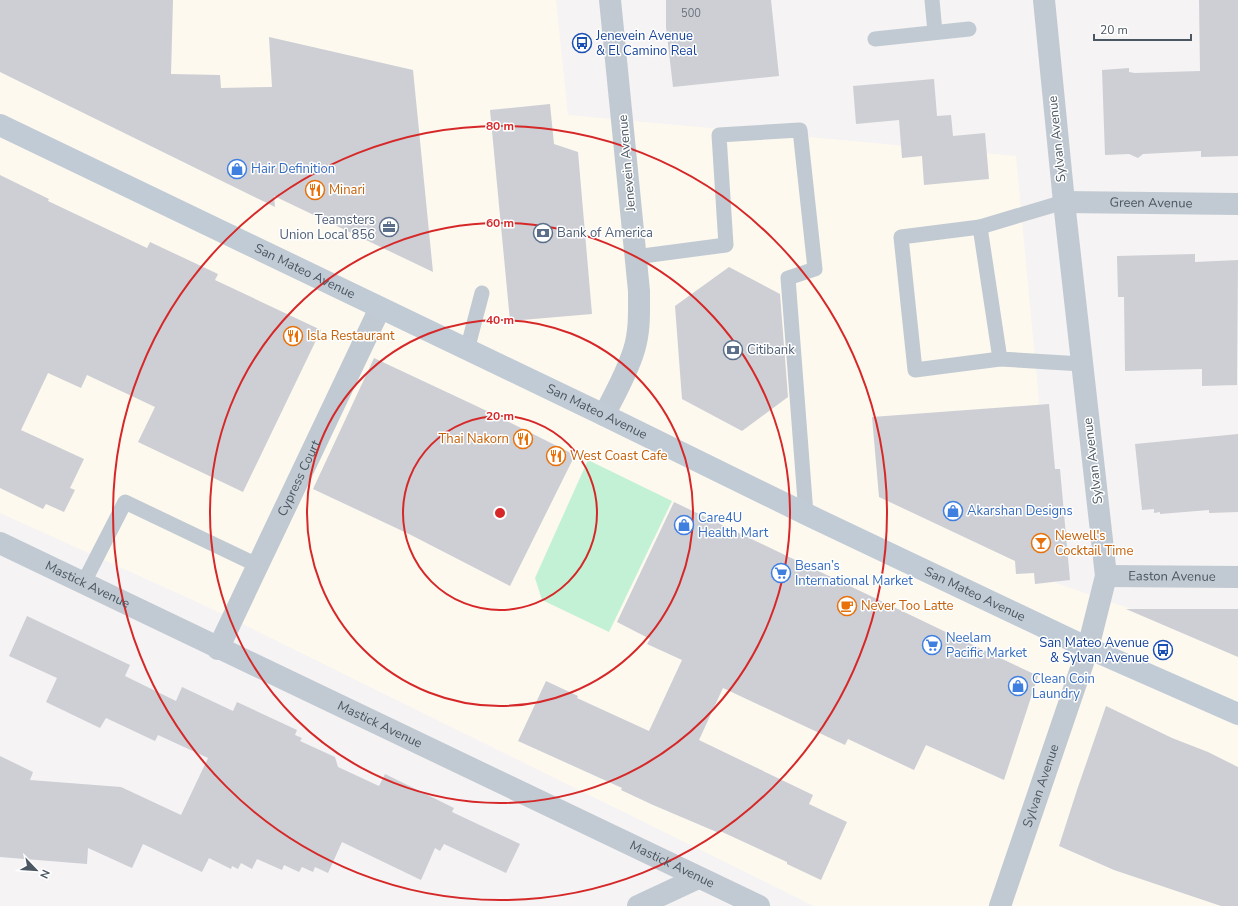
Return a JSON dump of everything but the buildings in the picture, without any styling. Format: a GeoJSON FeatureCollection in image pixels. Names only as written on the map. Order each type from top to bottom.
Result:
{"type":"FeatureCollection","features":[{"type":"Feature","properties":{"kind":"street","name":"Jenevein Avenue"},"geometry":{"type":"LineString","coordinates":[[604,415],[622,380],[634,350],[640,319],[610,0]]}},
{"type":"Feature","properties":{"kind":"street","name":"Sylvan Avenue"},"geometry":{"type":"LineString","coordinates":[[1000,906],[1088,648],[1106,576],[1064,202],[1044,0]]}},
{"type":"Feature","properties":{"kind":"street","name":"San Mateo Avenue"},"geometry":{"type":"LineString","coordinates":[[0,124],[806,514],[1088,648],[1238,714]]}},
{"type":"Feature","properties":{"kind":"street","name":"Green Avenue"},"geometry":{"type":"LineString","coordinates":[[1064,202],[1238,204]]}},
{"type":"Feature","properties":{"kind":"street","name":"Cypress Court"},"geometry":{"type":"LineString","coordinates":[[218,649],[257,564],[380,308]]}},
{"type":"Feature","properties":{"kind":"street","name":"Mastick Avenue"},"geometry":{"type":"LineString","coordinates":[[0,544],[759,906]]}},
{"type":"Feature","properties":{"kind":"street","name":"Easton Avenue"},"geometry":{"type":"LineString","coordinates":[[1106,576],[1238,578]]}},
{"type":"Feature","properties":{"kind":"street"},"geometry":{"type":"LineString","coordinates":[[638,906],[698,878]]}},
{"type":"Feature","properties":{"kind":"lane"},"geometry":{"type":"LineString","coordinates":[[932,0],[934,32]]}},
{"type":"Feature","properties":{"kind":"lane"},"geometry":{"type":"LineString","coordinates":[[875,39],[969,29]]}},
{"type":"Feature","properties":{"kind":"lane"},"geometry":{"type":"LineString","coordinates":[[635,257],[726,245],[719,135],[800,130],[815,269],[788,278],[806,514]]}},
{"type":"Feature","properties":{"kind":"lane"},"geometry":{"type":"LineString","coordinates":[[1064,202],[980,227],[900,237],[915,370],[1000,360],[1082,364]]}},
{"type":"Feature","properties":{"kind":"lane"},"geometry":{"type":"LineString","coordinates":[[980,227],[1000,360]]}},
{"type":"Feature","properties":{"kind":"lane"},"geometry":{"type":"LineString","coordinates":[[467,350],[482,293]]}},
{"type":"Feature","properties":{"kind":"lane"},"geometry":{"type":"LineString","coordinates":[[83,584],[125,502],[257,564]]}},
{"type":"Feature","properties":{"kind":"shaded area"},"geometry":{"type":"Polygon","coordinates":[[[0,0],[556,0],[568,115],[1016,156],[1056,583],[1143,613],[1238,613],[1238,906],[814,906],[208,607],[0,513],[0,0]]]}},
{"type":"Feature","properties":{"kind":"green space"},"geometry":{"type":"Polygon","coordinates":[[[588,460],[672,501],[609,632],[542,600],[535,578],[588,460]]]}},
{"type":"Feature","properties":{"kind":"place","name":"Jenevein Avenue & El Camino Real"},"geometry":{"type":"Point","coordinates":[582,43]}},
{"type":"Feature","properties":{"kind":"place","name":"Hair Definition"},"geometry":{"type":"Point","coordinates":[237,169]}},
{"type":"Feature","properties":{"kind":"place","name":"Minari"},"geometry":{"type":"Point","coordinates":[315,190]}},
{"type":"Feature","properties":{"kind":"place","name":"Teamsters Union Local 856"},"geometry":{"type":"Point","coordinates":[389,227]}},
{"type":"Feature","properties":{"kind":"place","name":"Bank of America"},"geometry":{"type":"Point","coordinates":[543,233]}},
{"type":"Feature","properties":{"kind":"place","name":"Isla Restaurant"},"geometry":{"type":"Point","coordinates":[293,336]}},
{"type":"Feature","properties":{"kind":"place","name":"Citibank"},"geometry":{"type":"Point","coordinates":[733,350]}},
{"type":"Feature","properties":{"kind":"place","name":"Thai Nakorn"},"geometry":{"type":"Point","coordinates":[523,439]}},
{"type":"Feature","properties":{"kind":"place","name":"West Coast Cafe"},"geometry":{"type":"Point","coordinates":[556,456]}},
{"type":"Feature","properties":{"kind":"place","name":"Akarshan Designs"},"geometry":{"type":"Point","coordinates":[953,511]}},
{"type":"Feature","properties":{"kind":"place","name":"Care4U Health Mart"},"geometry":{"type":"Point","coordinates":[684,525]}},
{"type":"Feature","properties":{"kind":"place","name":"Newell's Cocktail Time"},"geometry":{"type":"Point","coordinates":[1041,543]}},
{"type":"Feature","properties":{"kind":"place","name":"Besan’s International Market"},"geometry":{"type":"Point","coordinates":[781,573]}},
{"type":"Feature","properties":{"kind":"place","name":"Never Too Latte"},"geometry":{"type":"Point","coordinates":[847,606]}},
{"type":"Feature","properties":{"kind":"place","name":"Neelam Pacific Market"},"geometry":{"type":"Point","coordinates":[932,645]}},
{"type":"Feature","properties":{"kind":"place","name":"San Mateo Avenue & Sylvan Avenue"},"geometry":{"type":"Point","coordinates":[1163,650]}},
{"type":"Feature","properties":{"kind":"place","name":"Clean Coin Laundry"},"geometry":{"type":"Point","coordinates":[1018,686]}}]}
